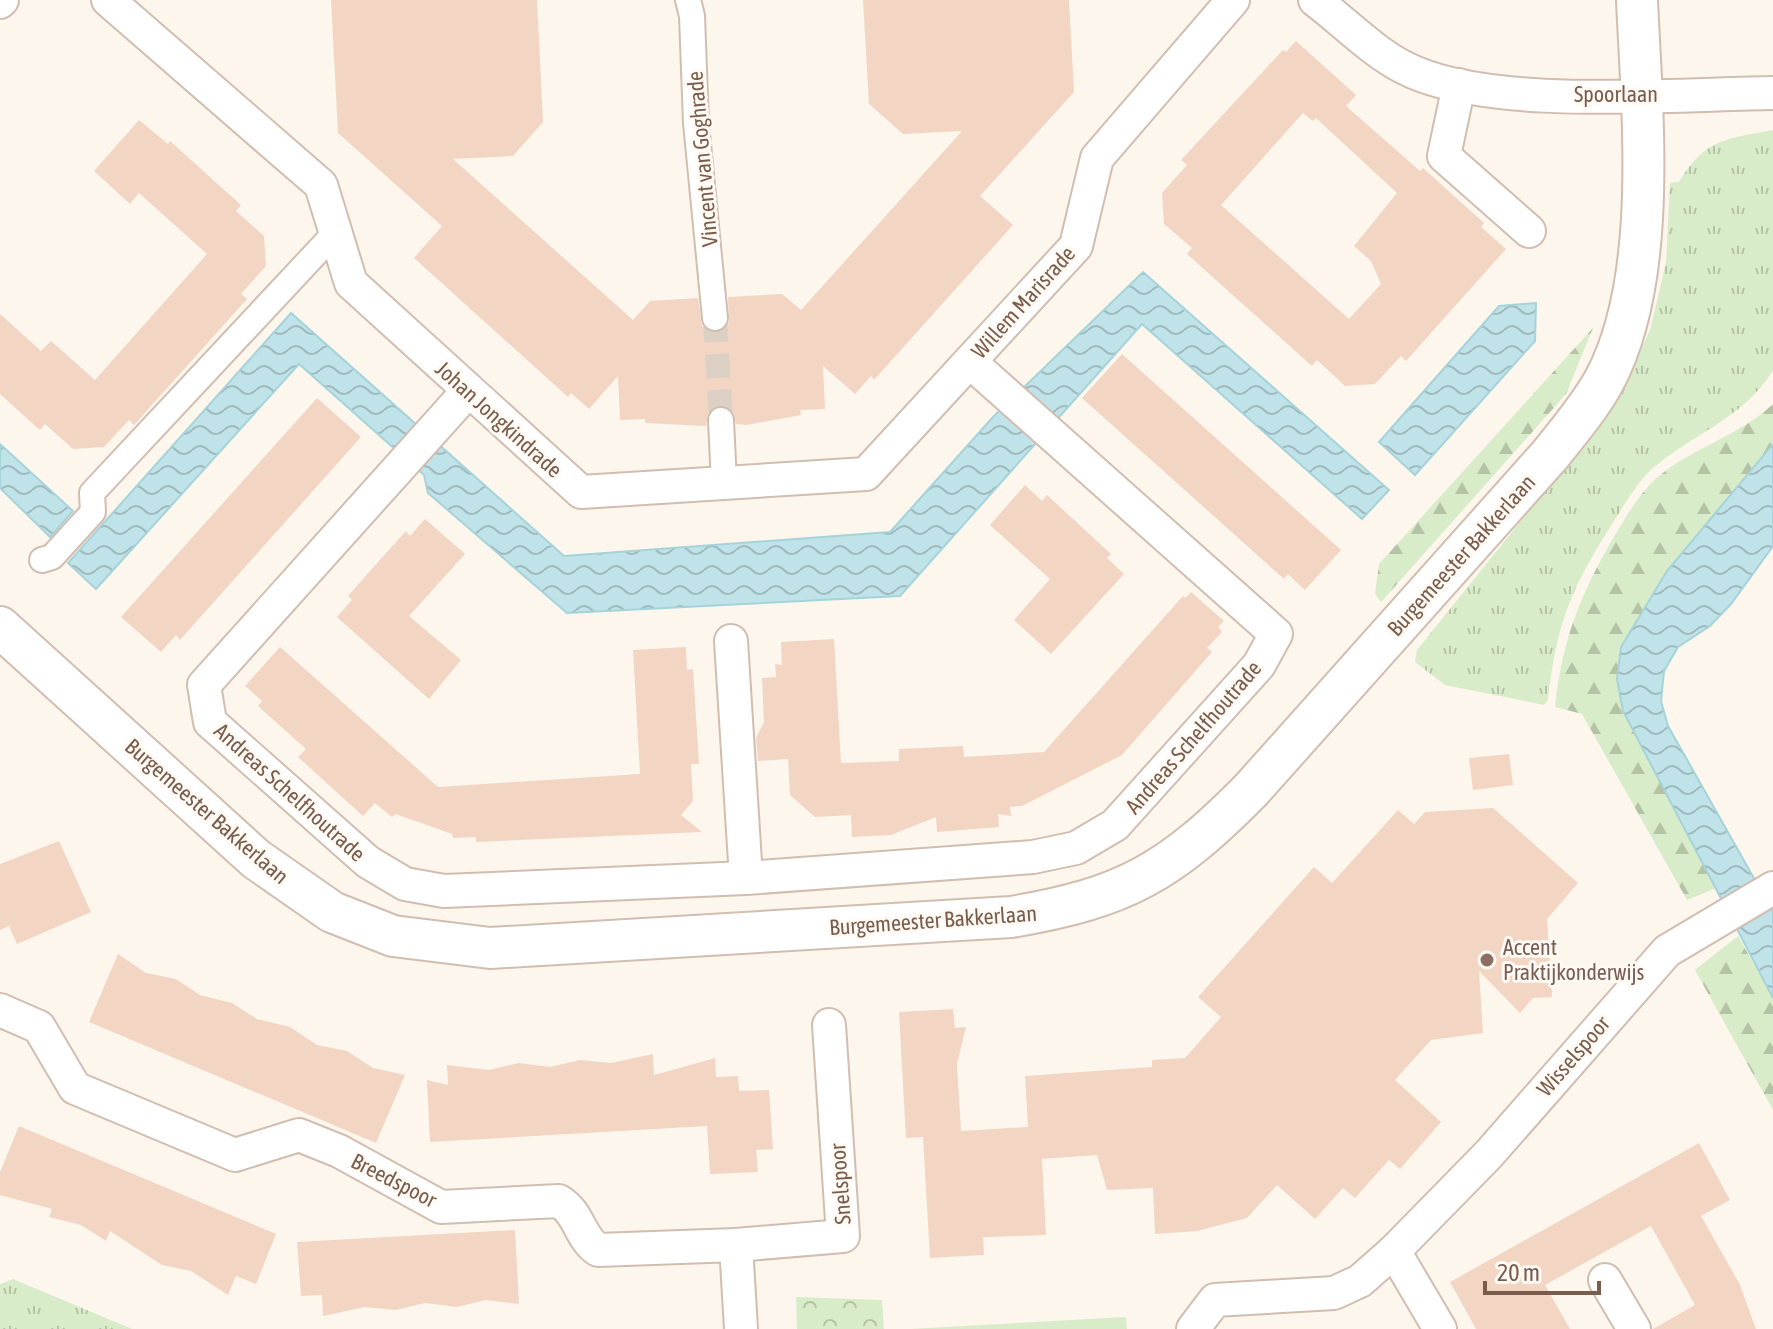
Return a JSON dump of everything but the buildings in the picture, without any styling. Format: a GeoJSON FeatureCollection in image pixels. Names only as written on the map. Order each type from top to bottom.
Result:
{"type":"FeatureCollection","features":[{"type":"Feature","properties":{"kind":"street","name":"Johan Jongkindrade"},"geometry":{"type":"LineString","coordinates":[[108,0],[321,185],[351,283],[581,492],[724,484]]}},
{"type":"Feature","properties":{"kind":"street","name":"Vincent van Goghrade"},"geometry":{"type":"LineString","coordinates":[[688,0],[692,16],[696,123],[715,318]]}},
{"type":"Feature","properties":{"kind":"street","name":"Willem Marisrade"},"geometry":{"type":"LineString","coordinates":[[724,484],[866,474],[1076,246],[1097,158],[1233,0]]}},
{"type":"Feature","properties":{"kind":"street","name":"Spoorlaan"},"geometry":{"type":"LineString","coordinates":[[1315,0],[1403,67],[1459,85],[1532,95],[1773,93]]}},
{"type":"Feature","properties":{"kind":"street","name":"Burgemeester Bakkerlaan"},"geometry":{"type":"LineString","coordinates":[[0,627],[256,859],[332,912],[393,936],[490,948],[1011,917],[1074,907],[1130,887],[1211,831],[1550,455],[1583,415],[1605,379],[1628,321],[1642,249],[1637,0]]}},
{"type":"Feature","properties":{"kind":"street"},"geometry":{"type":"LineString","coordinates":[[1459,85],[1444,156],[1529,231]]}},
{"type":"Feature","properties":{"kind":"street"},"geometry":{"type":"LineString","coordinates":[[42,560],[52,557],[93,512],[92,493],[334,234]]}},
{"type":"Feature","properties":{"kind":"street","name":"Andreas Schelfhoutrade"},"geometry":{"type":"LineString","coordinates":[[468,391],[204,685],[210,722],[368,862],[405,884],[444,891],[746,878],[1033,857],[1076,848],[1115,825],[1259,665],[1276,634],[970,362]]}},
{"type":"Feature","properties":{"kind":"street"},"geometry":{"type":"LineString","coordinates":[[721,420],[724,484]]}},
{"type":"Feature","properties":{"kind":"street"},"geometry":{"type":"LineString","coordinates":[[731,641],[746,878]]}},
{"type":"Feature","properties":{"kind":"street","name":"Wisselspoor"},"geometry":{"type":"LineString","coordinates":[[1193,1329],[1215,1300],[1334,1293],[1360,1281],[1394,1251],[1489,1154],[1667,951],[1772,888]]}},
{"type":"Feature","properties":{"kind":"street","name":"Breedspoor"},"geometry":{"type":"LineString","coordinates":[[0,1010],[39,1027],[75,1088],[235,1155],[299,1135],[339,1151],[441,1207],[559,1201],[572,1209],[588,1243],[598,1250],[736,1245]]}},
{"type":"Feature","properties":{"kind":"street","name":"Snelspoor"},"geometry":{"type":"LineString","coordinates":[[736,1245],[843,1236],[829,1025]]}},
{"type":"Feature","properties":{"kind":"street"},"geometry":{"type":"LineString","coordinates":[[736,1245],[741,1329]]}},
{"type":"Feature","properties":{"kind":"street"},"geometry":{"type":"LineString","coordinates":[[1394,1251],[1440,1329]]}},
{"type":"Feature","properties":{"kind":"street"},"geometry":{"type":"LineString","coordinates":[[1605,1280],[1634,1329]]}},
{"type":"Feature","properties":{"kind":"green space"},"geometry":{"type":"Polygon","coordinates":[[[1773,130],[1773,370],[1748,401],[1667,457],[1645,476],[1630,496],[1586,569],[1568,608],[1556,649],[1548,700],[1544,705],[1445,685],[1415,662],[1417,650],[1615,404],[1650,330],[1666,263],[1670,183],[1679,182],[1698,157],[1718,143],[1773,130]]]}},
{"type":"Feature","properties":{"kind":"green space"},"geometry":{"type":"Polygon","coordinates":[[[1593,328],[1566,394],[1381,602],[1375,594],[1379,564],[1593,328]]]}},
{"type":"Feature","properties":{"kind":"green space"},"geometry":{"type":"Polygon","coordinates":[[[1773,404],[1773,444],[1667,571],[1646,607],[1623,711],[1717,888],[1687,900],[1582,714],[1555,707],[1558,682],[1568,638],[1583,597],[1615,535],[1640,496],[1673,466],[1747,424],[1773,404]]]}},
{"type":"Feature","properties":{"kind":"green space"},"geometry":{"type":"Polygon","coordinates":[[[1738,936],[1773,998],[1773,1110],[1695,970],[1738,936]]]}},
{"type":"Feature","properties":{"kind":"green space"},"geometry":{"type":"Polygon","coordinates":[[[13,1279],[132,1329],[0,1329],[0,1284],[13,1279]]]}},
{"type":"Feature","properties":{"kind":"green space"},"geometry":{"type":"Polygon","coordinates":[[[796,1297],[882,1300],[884,1329],[797,1329],[796,1297]]]}},
{"type":"Feature","properties":{"kind":"green space"},"geometry":{"type":"Polygon","coordinates":[[[1126,1317],[1127,1329],[910,1329],[1126,1317]]]}},
{"type":"Feature","properties":{"kind":"water"},"geometry":{"type":"Polygon","coordinates":[[[1143,272],[1389,490],[1362,519],[1142,324],[900,596],[567,613],[428,493],[424,475],[299,364],[96,589],[68,563],[291,313],[564,556],[890,532],[993,417],[1143,272]]]}},
{"type":"Feature","properties":{"kind":"water"},"geometry":{"type":"Polygon","coordinates":[[[1536,303],[1535,341],[1415,475],[1379,442],[1499,306],[1536,303]]]}},
{"type":"Feature","properties":{"kind":"water"},"geometry":{"type":"Polygon","coordinates":[[[0,444],[73,511],[50,537],[0,488],[0,444]]]}},
{"type":"Feature","properties":{"kind":"water"},"geometry":{"type":"Polygon","coordinates":[[[1773,444],[1773,546],[1731,604],[1710,626],[1678,647],[1664,671],[1661,701],[1668,726],[1773,912],[1773,998],[1623,711],[1617,679],[1621,647],[1667,571],[1773,444]]]}},
{"type":"Feature","properties":{"kind":"tunnel"},"geometry":{"type":"LineString","coordinates":[[715,318],[721,420]]}},
{"type":"Feature","properties":{"kind":"place","name":"Accent Praktijkonderwijs"},"geometry":{"type":"Point","coordinates":[1487,960]}}]}
